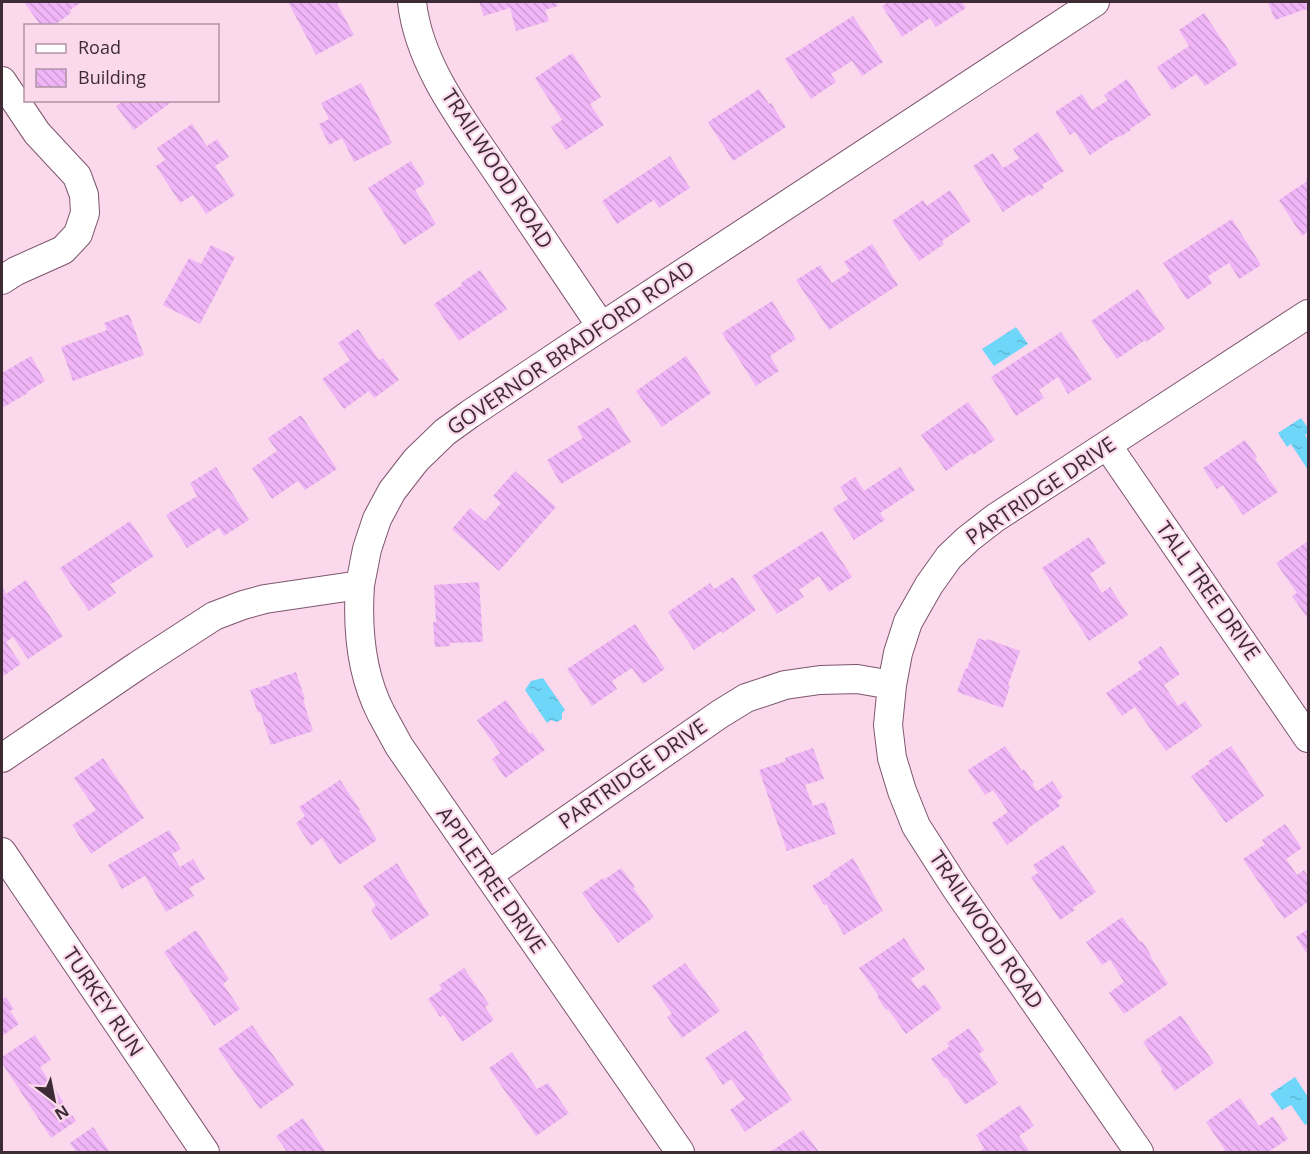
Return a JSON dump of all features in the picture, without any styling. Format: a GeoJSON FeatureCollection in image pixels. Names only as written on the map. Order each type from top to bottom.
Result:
{"type":"FeatureCollection","features":[{"type":"Feature","properties":{"kind":"street","name":"TRAILWOOD ROAD"},"geometry":{"type":"LineString","coordinates":[[412,2],[425,52],[447,98],[601,326]]}},
{"type":"Feature","properties":{"kind":"street","name":"GOVERNOR BRADFORD ROAD"},"geometry":{"type":"LineString","coordinates":[[360,585],[366,549],[377,519],[392,491],[416,460],[445,432],[601,326],[1095,2]]}},
{"type":"Feature","properties":{"kind":"street"},"geometry":{"type":"LineString","coordinates":[[2,81],[37,133],[77,176],[84,195],[85,213],[78,234],[63,250],[2,280]]}},
{"type":"Feature","properties":{"kind":"street","name":"PARTRIDGE DRIVE"},"geometry":{"type":"LineString","coordinates":[[488,875],[710,720],[746,698],[785,685],[820,680],[857,679],[892,684],[898,653],[908,622],[929,585],[949,557],[968,539],[995,518],[1308,314]]}},
{"type":"Feature","properties":{"kind":"street","name":"TALL TREE DRIVE"},"geometry":{"type":"LineString","coordinates":[[1107,446],[1308,738]]}},
{"type":"Feature","properties":{"kind":"street"},"geometry":{"type":"LineString","coordinates":[[2,758],[214,616],[265,599],[360,585]]}},
{"type":"Feature","properties":{"kind":"street","name":"APPLETREE DRIVE"},"geometry":{"type":"LineString","coordinates":[[360,585],[358,613],[361,647],[368,679],[380,711],[399,746],[680,1152]]}},
{"type":"Feature","properties":{"kind":"street","name":"TRAILWOOD ROAD"},"geometry":{"type":"LineString","coordinates":[[892,684],[888,724],[892,758],[916,826],[955,887],[1139,1152]]}},
{"type":"Feature","properties":{"kind":"street","name":"TURKEY RUN"},"geometry":{"type":"LineString","coordinates":[[2,852],[205,1152]]}},
{"type":"Feature","properties":{"kind":"water"},"geometry":{"type":"Polygon","coordinates":[[[1016,327],[1028,344],[994,366],[982,349],[1016,327]]]}},
{"type":"Feature","properties":{"kind":"water"},"geometry":{"type":"Polygon","coordinates":[[[1301,418],[1308,428],[1308,433],[1305,435],[1308,440],[1308,470],[1291,444],[1287,447],[1278,433],[1301,418]]]}},
{"type":"Feature","properties":{"kind":"water"},"geometry":{"type":"Polygon","coordinates":[[[543,678],[565,710],[562,713],[562,719],[557,722],[551,720],[547,723],[525,690],[531,681],[543,678]]]}},
{"type":"Feature","properties":{"kind":"water"},"geometry":{"type":"Polygon","coordinates":[[[1295,1077],[1308,1097],[1308,1123],[1305,1125],[1291,1105],[1282,1110],[1270,1094],[1295,1077]]]}},
{"type":"Feature","properties":{"kind":"building"},"geometry":{"type":"Polygon","coordinates":[[[24,2],[82,2],[56,24],[40,24],[24,2]]]}},
{"type":"Feature","properties":{"kind":"building"},"geometry":{"type":"Polygon","coordinates":[[[288,2],[336,2],[354,35],[316,55],[288,2]]]}},
{"type":"Feature","properties":{"kind":"building"},"geometry":{"type":"Polygon","coordinates":[[[479,2],[556,2],[558,6],[545,10],[549,21],[516,31],[510,8],[484,16],[479,2]]]}},
{"type":"Feature","properties":{"kind":"building"},"geometry":{"type":"Polygon","coordinates":[[[888,2],[962,2],[966,8],[936,27],[930,18],[902,37],[882,6],[888,2]]]}},
{"type":"Feature","properties":{"kind":"building"},"geometry":{"type":"Polygon","coordinates":[[[1268,2],[1308,2],[1308,14],[1306,9],[1275,20],[1268,2]]]}},
{"type":"Feature","properties":{"kind":"building"},"geometry":{"type":"Polygon","coordinates":[[[1204,13],[1238,64],[1205,86],[1196,74],[1172,90],[1157,67],[1189,46],[1179,30],[1204,13]]]}},
{"type":"Feature","properties":{"kind":"building"},"geometry":{"type":"Polygon","coordinates":[[[853,16],[883,62],[862,76],[852,61],[831,74],[836,82],[811,99],[785,59],[853,16]]]}},
{"type":"Feature","properties":{"kind":"building"},"geometry":{"type":"Polygon","coordinates":[[[572,53],[601,97],[590,104],[604,125],[566,150],[551,127],[562,120],[535,78],[572,53]]]}},
{"type":"Feature","properties":{"kind":"building"},"geometry":{"type":"Polygon","coordinates":[[[1127,79],[1151,115],[1090,155],[1075,132],[1070,135],[1055,112],[1082,94],[1092,110],[1108,100],[1104,95],[1127,79]]]}},
{"type":"Feature","properties":{"kind":"building"},"geometry":{"type":"Polygon","coordinates":[[[361,83],[392,143],[354,162],[342,138],[329,145],[319,124],[329,119],[321,103],[361,83]]]}},
{"type":"Feature","properties":{"kind":"building"},"geometry":{"type":"Polygon","coordinates":[[[759,89],[786,127],[733,161],[708,122],[759,89]]]}},
{"type":"Feature","properties":{"kind":"building"},"geometry":{"type":"Polygon","coordinates":[[[121,102],[171,102],[134,130],[116,106],[121,102]]]}},
{"type":"Feature","properties":{"kind":"building"},"geometry":{"type":"Polygon","coordinates":[[[192,124],[207,146],[217,139],[229,157],[215,166],[235,195],[206,214],[193,195],[180,203],[156,166],[165,160],[157,148],[192,124]]]}},
{"type":"Feature","properties":{"kind":"building"},"geometry":{"type":"Polygon","coordinates":[[[1038,132],[1064,171],[1042,185],[1044,188],[1032,196],[1030,194],[1003,212],[973,166],[993,153],[1003,168],[1019,158],[1013,149],[1038,132]]]}},
{"type":"Feature","properties":{"kind":"building"},"geometry":{"type":"Polygon","coordinates":[[[670,156],[690,188],[659,208],[654,200],[617,224],[602,201],[670,156]]]}},
{"type":"Feature","properties":{"kind":"building"},"geometry":{"type":"Polygon","coordinates":[[[411,161],[425,184],[415,190],[436,224],[404,245],[368,188],[411,161]]]}},
{"type":"Feature","properties":{"kind":"building"},"geometry":{"type":"Polygon","coordinates":[[[1308,177],[1308,231],[1302,236],[1279,200],[1307,181],[1308,177]]]}},
{"type":"Feature","properties":{"kind":"building"},"geometry":{"type":"Polygon","coordinates":[[[950,190],[971,221],[942,241],[944,244],[919,261],[892,221],[923,200],[927,206],[950,190]]]}},
{"type":"Feature","properties":{"kind":"building"},"geometry":{"type":"Polygon","coordinates":[[[1232,219],[1261,265],[1239,279],[1229,263],[1208,276],[1212,283],[1187,300],[1163,263],[1232,219]]]}},
{"type":"Feature","properties":{"kind":"building"},"geometry":{"type":"Polygon","coordinates":[[[872,244],[898,285],[829,330],[796,280],[820,265],[832,283],[850,271],[844,262],[872,244]]]}},
{"type":"Feature","properties":{"kind":"building"},"geometry":{"type":"Polygon","coordinates":[[[211,245],[235,257],[200,324],[163,305],[189,258],[201,264],[211,245]]]}},
{"type":"Feature","properties":{"kind":"building"},"geometry":{"type":"Polygon","coordinates":[[[480,270],[507,309],[459,341],[434,304],[480,270]]]}},
{"type":"Feature","properties":{"kind":"building"},"geometry":{"type":"Polygon","coordinates":[[[1138,289],[1165,329],[1117,359],[1091,321],[1138,289]]]}},
{"type":"Feature","properties":{"kind":"building"},"geometry":{"type":"Polygon","coordinates":[[[772,301],[796,339],[770,356],[779,371],[756,386],[722,333],[772,301]]]}},
{"type":"Feature","properties":{"kind":"building"},"geometry":{"type":"Polygon","coordinates":[[[129,314],[144,355],[73,381],[61,347],[107,330],[104,323],[129,314]]]}},
{"type":"Feature","properties":{"kind":"building"},"geometry":{"type":"Polygon","coordinates":[[[358,329],[379,360],[383,358],[399,380],[374,398],[369,391],[344,409],[322,379],[350,360],[338,343],[358,329]]]}},
{"type":"Feature","properties":{"kind":"building"},"geometry":{"type":"Polygon","coordinates":[[[1061,332],[1092,379],[1068,394],[1058,377],[1039,390],[1044,398],[1016,416],[991,377],[1061,332]]]}},
{"type":"Feature","properties":{"kind":"building"},"geometry":{"type":"Polygon","coordinates":[[[31,356],[45,381],[2,408],[2,373],[31,356]]]}},
{"type":"Feature","properties":{"kind":"building"},"geometry":{"type":"Polygon","coordinates":[[[686,356],[711,393],[662,427],[636,391],[686,356]]]}},
{"type":"Feature","properties":{"kind":"building"},"geometry":{"type":"Polygon","coordinates":[[[968,402],[995,440],[946,471],[921,435],[968,402]]]}},
{"type":"Feature","properties":{"kind":"building"},"geometry":{"type":"Polygon","coordinates":[[[609,407],[631,442],[561,484],[547,460],[583,438],[577,427],[609,407]]]}},
{"type":"Feature","properties":{"kind":"building"},"geometry":{"type":"Polygon","coordinates":[[[301,415],[337,469],[305,490],[298,481],[272,499],[252,468],[277,451],[268,438],[301,415]]]}},
{"type":"Feature","properties":{"kind":"building"},"geometry":{"type":"Polygon","coordinates":[[[1245,440],[1278,492],[1243,515],[1223,485],[1217,489],[1203,468],[1245,440]]]}},
{"type":"Feature","properties":{"kind":"building"},"geometry":{"type":"Polygon","coordinates":[[[216,467],[249,520],[224,536],[219,528],[187,548],[166,515],[197,496],[190,483],[216,467]]]}},
{"type":"Feature","properties":{"kind":"building"},"geometry":{"type":"Polygon","coordinates":[[[900,467],[915,490],[880,513],[885,520],[854,540],[833,508],[848,499],[840,487],[855,477],[864,491],[900,467]]]}},
{"type":"Feature","properties":{"kind":"building"},"geometry":{"type":"Polygon","coordinates":[[[515,471],[556,507],[499,571],[452,529],[470,508],[485,521],[501,503],[493,496],[515,471]]]}},
{"type":"Feature","properties":{"kind":"building"},"geometry":{"type":"Polygon","coordinates":[[[130,521],[154,556],[110,585],[116,593],[89,611],[60,568],[130,521]]]}},
{"type":"Feature","properties":{"kind":"building"},"geometry":{"type":"Polygon","coordinates":[[[822,531],[852,577],[829,592],[819,576],[799,590],[804,597],[777,614],[752,576],[822,531]]]}},
{"type":"Feature","properties":{"kind":"building"},"geometry":{"type":"Polygon","coordinates":[[[1089,537],[1106,563],[1090,574],[1102,593],[1110,587],[1128,615],[1089,641],[1042,568],[1089,537]]]}},
{"type":"Feature","properties":{"kind":"building"},"geometry":{"type":"Polygon","coordinates":[[[1308,541],[1308,619],[1292,596],[1297,593],[1276,563],[1308,541]]]}},
{"type":"Feature","properties":{"kind":"building"},"geometry":{"type":"Polygon","coordinates":[[[733,577],[756,610],[694,650],[668,612],[710,583],[714,589],[733,577]]]}},
{"type":"Feature","properties":{"kind":"building"},"geometry":{"type":"Polygon","coordinates":[[[26,580],[63,636],[28,659],[13,637],[6,642],[21,664],[2,677],[2,586],[6,594],[26,580]]]}},
{"type":"Feature","properties":{"kind":"building"},"geometry":{"type":"Polygon","coordinates":[[[479,582],[483,642],[450,643],[450,646],[435,647],[434,585],[479,582]]]}},
{"type":"Feature","properties":{"kind":"building"},"geometry":{"type":"Polygon","coordinates":[[[635,624],[665,669],[643,684],[632,668],[612,681],[617,689],[592,706],[567,669],[635,624]]]}},
{"type":"Feature","properties":{"kind":"building"},"geometry":{"type":"Polygon","coordinates":[[[978,638],[1020,651],[1003,708],[957,692],[978,638]]]}},
{"type":"Feature","properties":{"kind":"building"},"geometry":{"type":"Polygon","coordinates":[[[1161,646],[1180,674],[1164,685],[1178,706],[1185,701],[1202,726],[1166,751],[1135,707],[1122,716],[1106,693],[1142,669],[1138,662],[1161,646]]]}},
{"type":"Feature","properties":{"kind":"building"},"geometry":{"type":"Polygon","coordinates":[[[296,672],[313,731],[271,745],[250,690],[296,672]]]}},
{"type":"Feature","properties":{"kind":"building"},"geometry":{"type":"Polygon","coordinates":[[[506,700],[530,734],[532,732],[545,750],[505,778],[492,759],[500,753],[477,720],[506,700]]]}},
{"type":"Feature","properties":{"kind":"building"},"geometry":{"type":"Polygon","coordinates":[[[1005,746],[1022,771],[1024,769],[1034,783],[1032,784],[1037,791],[1052,781],[1063,797],[1057,801],[1060,806],[1007,845],[992,823],[1008,812],[993,790],[985,795],[968,770],[1005,746]]]}},
{"type":"Feature","properties":{"kind":"building"},"geometry":{"type":"Polygon","coordinates":[[[1231,746],[1264,796],[1226,823],[1191,776],[1231,746]]]}},
{"type":"Feature","properties":{"kind":"building"},"geometry":{"type":"Polygon","coordinates":[[[813,748],[824,779],[805,785],[813,806],[825,802],[836,834],[787,851],[759,770],[786,761],[785,758],[813,748]]]}},
{"type":"Feature","properties":{"kind":"building"},"geometry":{"type":"Polygon","coordinates":[[[103,758],[144,818],[91,854],[72,825],[96,810],[74,778],[103,758]]]}},
{"type":"Feature","properties":{"kind":"building"},"geometry":{"type":"Polygon","coordinates":[[[340,780],[377,840],[339,865],[322,838],[311,846],[296,823],[305,816],[299,807],[340,780]]]}},
{"type":"Feature","properties":{"kind":"building"},"geometry":{"type":"Polygon","coordinates":[[[1285,824],[1302,848],[1286,859],[1297,875],[1304,870],[1308,877],[1308,902],[1284,919],[1243,859],[1265,844],[1262,840],[1285,824]]]}},
{"type":"Feature","properties":{"kind":"building"},"geometry":{"type":"Polygon","coordinates":[[[169,830],[181,849],[172,854],[180,867],[193,859],[205,879],[189,888],[194,896],[166,912],[145,876],[122,889],[108,865],[169,830]]]}},
{"type":"Feature","properties":{"kind":"building"},"geometry":{"type":"Polygon","coordinates":[[[1063,845],[1096,892],[1060,920],[1031,877],[1038,873],[1033,865],[1063,845]]]}},
{"type":"Feature","properties":{"kind":"building"},"geometry":{"type":"Polygon","coordinates":[[[853,858],[883,911],[844,935],[826,904],[824,905],[812,886],[853,858]]]}},
{"type":"Feature","properties":{"kind":"building"},"geometry":{"type":"Polygon","coordinates":[[[397,863],[429,915],[391,940],[371,910],[376,906],[363,886],[397,863]]]}},
{"type":"Feature","properties":{"kind":"building"},"geometry":{"type":"Polygon","coordinates":[[[621,868],[654,917],[618,943],[582,893],[621,868]]]}},
{"type":"Feature","properties":{"kind":"building"},"geometry":{"type":"Polygon","coordinates":[[[1122,917],[1140,942],[1142,941],[1168,984],[1124,1014],[1109,993],[1124,982],[1110,960],[1102,965],[1086,942],[1122,917]]]}},
{"type":"Feature","properties":{"kind":"building"},"geometry":{"type":"Polygon","coordinates":[[[1308,929],[1308,955],[1296,937],[1308,929]]]}},
{"type":"Feature","properties":{"kind":"building"},"geometry":{"type":"Polygon","coordinates":[[[196,930],[229,979],[223,984],[240,1009],[214,1026],[164,952],[196,930]]]}},
{"type":"Feature","properties":{"kind":"building"},"geometry":{"type":"Polygon","coordinates":[[[904,938],[925,969],[911,979],[918,989],[925,984],[942,1008],[906,1034],[888,1009],[886,1010],[859,968],[904,938]]]}},
{"type":"Feature","properties":{"kind":"building"},"geometry":{"type":"Polygon","coordinates":[[[685,963],[720,1011],[682,1038],[667,1017],[672,1014],[652,986],[685,963]]]}},
{"type":"Feature","properties":{"kind":"building"},"geometry":{"type":"Polygon","coordinates":[[[464,968],[489,1004],[485,1007],[494,1020],[462,1042],[444,1015],[440,1017],[428,999],[442,989],[439,985],[464,968]]]}},
{"type":"Feature","properties":{"kind":"building"},"geometry":{"type":"Polygon","coordinates":[[[2,997],[3,999],[6,997],[14,1009],[10,1011],[19,1024],[2,1036],[2,997]]]}},
{"type":"Feature","properties":{"kind":"building"},"geometry":{"type":"Polygon","coordinates":[[[1181,1015],[1214,1063],[1175,1091],[1143,1042],[1181,1015]]]}},
{"type":"Feature","properties":{"kind":"building"},"geometry":{"type":"Polygon","coordinates":[[[252,1025],[294,1085],[260,1109],[218,1049],[252,1025]]]}},
{"type":"Feature","properties":{"kind":"building"},"geometry":{"type":"Polygon","coordinates":[[[969,1028],[984,1050],[979,1054],[998,1083],[965,1105],[931,1059],[949,1047],[947,1043],[969,1028]]]}},
{"type":"Feature","properties":{"kind":"building"},"geometry":{"type":"Polygon","coordinates":[[[746,1030],[792,1100],[745,1132],[730,1110],[745,1099],[731,1079],[723,1085],[705,1058],[746,1030]]]}},
{"type":"Feature","properties":{"kind":"building"},"geometry":{"type":"Polygon","coordinates":[[[35,1035],[51,1060],[40,1067],[76,1121],[51,1138],[2,1063],[2,1057],[35,1035]]]}},
{"type":"Feature","properties":{"kind":"building"},"geometry":{"type":"Polygon","coordinates":[[[512,1052],[537,1089],[548,1083],[569,1113],[536,1136],[489,1068],[512,1052]]]}},
{"type":"Feature","properties":{"kind":"building"},"geometry":{"type":"Polygon","coordinates":[[[1240,1098],[1259,1126],[1273,1116],[1288,1139],[1268,1152],[1222,1152],[1225,1150],[1206,1122],[1240,1098]]]}},
{"type":"Feature","properties":{"kind":"building"},"geometry":{"type":"Polygon","coordinates":[[[1020,1105],[1034,1126],[1019,1136],[1030,1152],[979,1152],[984,1148],[976,1135],[1020,1105]]]}},
{"type":"Feature","properties":{"kind":"building"},"geometry":{"type":"Polygon","coordinates":[[[303,1118],[326,1152],[287,1152],[276,1136],[303,1118]]]}},
{"type":"Feature","properties":{"kind":"building"},"geometry":{"type":"Polygon","coordinates":[[[93,1127],[110,1152],[76,1152],[70,1143],[93,1127]]]}},
{"type":"Feature","properties":{"kind":"building"},"geometry":{"type":"Polygon","coordinates":[[[803,1130],[819,1152],[770,1152],[803,1130]]]}}]}
